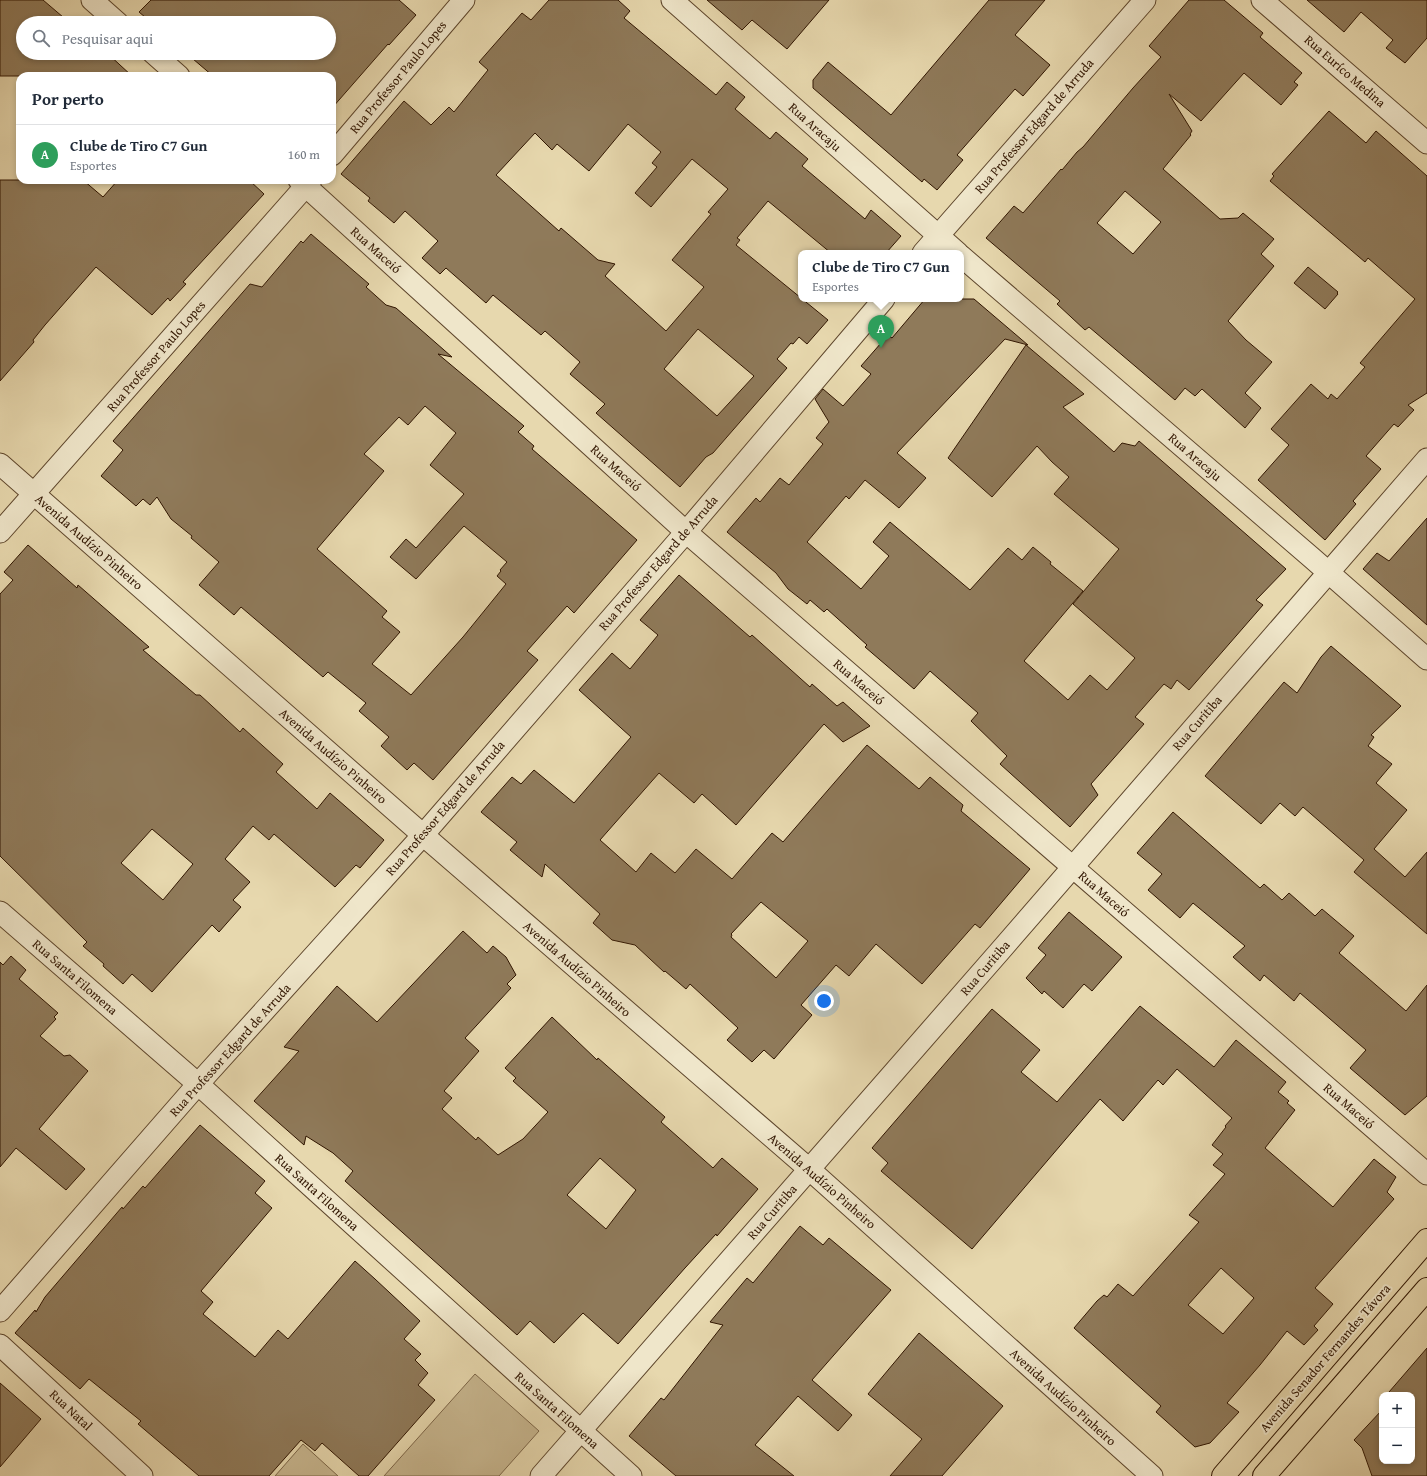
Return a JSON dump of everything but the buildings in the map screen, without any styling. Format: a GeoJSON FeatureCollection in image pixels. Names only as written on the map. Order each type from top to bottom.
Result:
{"type":"FeatureCollection","features":[{"type":"Feature","properties":{"kind":"main road","name":"Avenida Senador Fernandes Távora"},"geometry":{"type":"LineString","coordinates":[[1223,1476],[1427,1240]]}},
{"type":"Feature","properties":{"kind":"main road"},"geometry":{"type":"LineString","coordinates":[[1264,1476],[1427,1289]]}},
{"type":"Feature","properties":{"kind":"street"},"geometry":{"type":"LineString","coordinates":[[92,0],[110,16]]}},
{"type":"Feature","properties":{"kind":"street","name":"Rua Professor Paulo Lopes"},"geometry":{"type":"LineString","coordinates":[[336,150],[464,0]]}},
{"type":"Feature","properties":{"kind":"street","name":"Rua Aracaju"},"geometry":{"type":"LineString","coordinates":[[672,0],[954,250]]}},
{"type":"Feature","properties":{"kind":"street","name":"Rua Professor Edgard de Arruda"},"geometry":{"type":"LineString","coordinates":[[926,250],[1145,0]]}},
{"type":"Feature","properties":{"kind":"street","name":"Rua Euríco Medina"},"geometry":{"type":"LineString","coordinates":[[1262,0],[1427,143]]}},
{"type":"Feature","properties":{"kind":"street"},"geometry":{"type":"LineString","coordinates":[[161,60],[174,72]]}},
{"type":"Feature","properties":{"kind":"street","name":"Rua Professor Paulo Lopes"},"geometry":{"type":"LineString","coordinates":[[0,532],[303,184]]}},
{"type":"Feature","properties":{"kind":"street","name":"Rua Maceió"},"geometry":{"type":"LineString","coordinates":[[307,184],[686,532],[1427,1174]]}},
{"type":"Feature","properties":{"kind":"street","name":"Rua Aracaju"},"geometry":{"type":"LineString","coordinates":[[964,259],[1328,572],[1427,660]]}},
{"type":"Feature","properties":{"kind":"street","name":"Rua Professor Edgard de Arruda"},"geometry":{"type":"LineString","coordinates":[[0,1311],[198,1084],[423,835],[686,532],[881,302]]}},
{"type":"Feature","properties":{"kind":"street","name":"Rua Curitiba"},"geometry":{"type":"LineString","coordinates":[[541,1476],[1073,867],[1427,458]]}},
{"type":"Feature","properties":{"kind":"street","name":"Avenida Audízio Pinheiro"},"geometry":{"type":"LineString","coordinates":[[0,464],[423,835],[809,1169],[1152,1476]]}},
{"type":"Feature","properties":{"kind":"street","name":"Rua Santa Filomena"},"geometry":{"type":"LineString","coordinates":[[0,912],[198,1084],[631,1476]]}},
{"type":"Feature","properties":{"kind":"street","name":"Rua Natal"},"geometry":{"type":"LineString","coordinates":[[0,1345],[142,1476]]}},
{"type":"Feature","properties":{"kind":"shaded area"},"geometry":{"type":"Polygon","coordinates":[[[475,1374],[539,1431],[499,1476],[384,1476],[475,1374]]]}},
{"type":"Feature","properties":{"kind":"shaded area"},"geometry":{"type":"Polygon","coordinates":[[[303,1444],[338,1476],[275,1476],[303,1444]]]}},
{"type":"Feature","properties":{"kind":"place","name":"Clube de Tiro C7 Gun"},"geometry":{"type":"Point","coordinates":[881,348]}}]}
